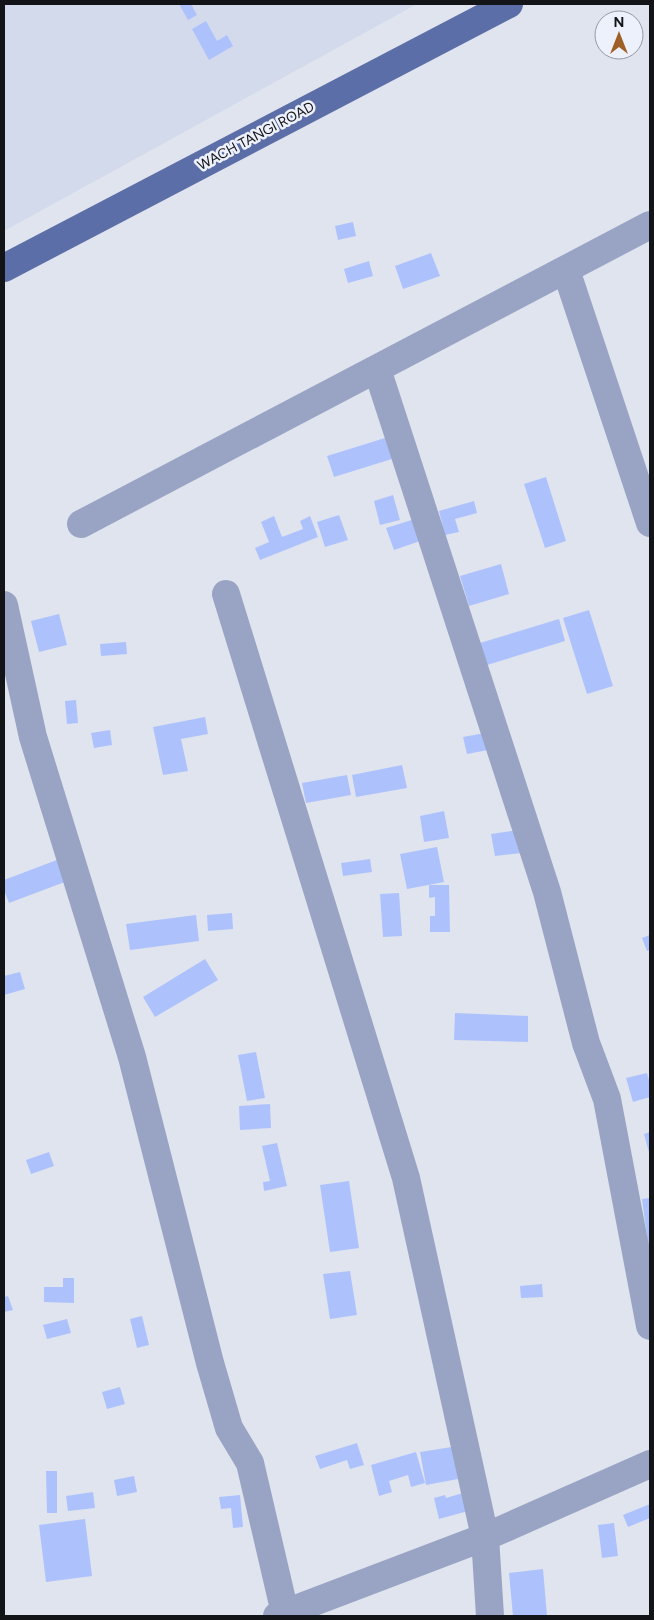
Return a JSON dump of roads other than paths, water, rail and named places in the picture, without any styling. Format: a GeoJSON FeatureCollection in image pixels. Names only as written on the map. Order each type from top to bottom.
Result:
{"type":"FeatureCollection","features":[{"type":"Feature","properties":{"kind":"main road","name":"WACH TANGI ROAD"},"geometry":{"type":"LineString","coordinates":[[4,268],[509,4]]}},
{"type":"Feature","properties":{"kind":"street"},"geometry":{"type":"LineString","coordinates":[[81,524],[650,225]]}},
{"type":"Feature","properties":{"kind":"street"},"geometry":{"type":"LineString","coordinates":[[566,270],[650,523]]}},
{"type":"Feature","properties":{"kind":"street"},"geometry":{"type":"LineString","coordinates":[[377,369],[548,892],[586,1043],[607,1099],[650,1326]]}},
{"type":"Feature","properties":{"kind":"street"},"geometry":{"type":"LineString","coordinates":[[226,594],[406,1178],[485,1537],[490,1616]]}},
{"type":"Feature","properties":{"kind":"street"},"geometry":{"type":"LineString","coordinates":[[4,605],[33,737],[132,1057],[210,1363],[229,1428],[250,1463],[281,1614],[485,1537],[650,1464]]}}]}
